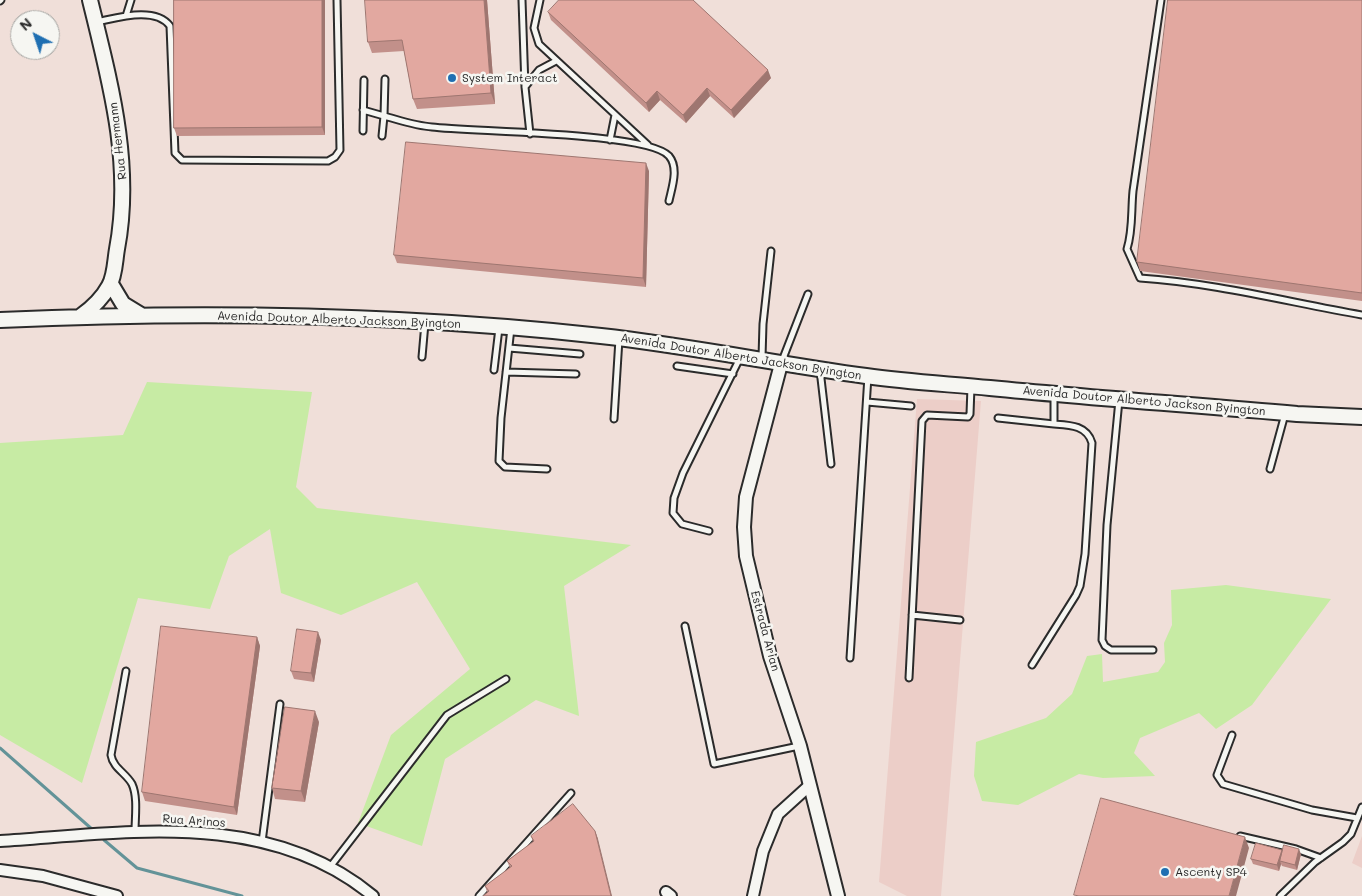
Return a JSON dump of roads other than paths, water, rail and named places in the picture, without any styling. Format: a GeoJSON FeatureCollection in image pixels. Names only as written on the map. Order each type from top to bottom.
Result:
{"type":"FeatureCollection","features":[{"type":"Feature","properties":{"kind":"main road","name":"Rua Hermann"},"geometry":{"type":"LineString","coordinates":[[81,316],[95,305],[110,284],[121,228],[124,187],[119,124],[90,0]]}},
{"type":"Feature","properties":{"kind":"main road"},"geometry":{"type":"LineString","coordinates":[[110,284],[123,304],[141,315]]}},
{"type":"Feature","properties":{"kind":"main road","name":"Avenida Doutor Alberto Jackson Byington"},"geometry":{"type":"LineString","coordinates":[[0,320],[141,315],[425,321],[619,338],[868,376],[1118,400],[1286,414],[1362,418]]}},
{"type":"Feature","properties":{"kind":"street","name":"Estrada Arian"},"geometry":{"type":"LineString","coordinates":[[781,364],[746,497],[744,527],[746,556],[770,656],[800,746],[838,896]]}},
{"type":"Feature","properties":{"kind":"street"},"geometry":{"type":"LineString","coordinates":[[753,896],[763,851],[778,814],[810,785]]}},
{"type":"Feature","properties":{"kind":"street","name":"Rua Arinos"},"geometry":{"type":"LineString","coordinates":[[0,841],[135,832],[193,831],[262,842],[329,868],[373,896]]}},
{"type":"Feature","properties":{"kind":"street"},"geometry":{"type":"LineString","coordinates":[[0,870],[13,870],[43,876],[117,896]]}},
{"type":"Feature","properties":{"kind":"lane"},"geometry":{"type":"LineString","coordinates":[[126,16],[131,0]]}},
{"type":"Feature","properties":{"kind":"lane"},"geometry":{"type":"LineString","coordinates":[[96,22],[126,16],[157,16],[166,20],[171,29],[175,153],[182,160],[328,161],[335,157],[340,150],[337,0]]}},
{"type":"Feature","properties":{"kind":"lane"},"geometry":{"type":"LineString","coordinates":[[529,0],[522,1],[525,87],[530,134]]}},
{"type":"Feature","properties":{"kind":"lane"},"geometry":{"type":"LineString","coordinates":[[540,0],[534,28],[536,38],[556,61],[649,145]]}},
{"type":"Feature","properties":{"kind":"lane"},"geometry":{"type":"LineString","coordinates":[[1161,0],[1133,191],[1130,217],[1132,234],[1127,249],[1140,278],[1246,291],[1300,304],[1362,315]]}},
{"type":"Feature","properties":{"kind":"lane"},"geometry":{"type":"LineString","coordinates":[[525,87],[539,70],[556,61]]}},
{"type":"Feature","properties":{"kind":"lane"},"geometry":{"type":"LineString","coordinates":[[382,136],[385,79]]}},
{"type":"Feature","properties":{"kind":"lane"},"geometry":{"type":"LineString","coordinates":[[363,131],[364,80]]}},
{"type":"Feature","properties":{"kind":"lane"},"geometry":{"type":"LineString","coordinates":[[363,110],[430,127],[610,140],[649,145],[660,149],[672,162],[675,169],[669,201]]}},
{"type":"Feature","properties":{"kind":"lane"},"geometry":{"type":"LineString","coordinates":[[610,140],[615,114]]}},
{"type":"Feature","properties":{"kind":"lane"},"geometry":{"type":"LineString","coordinates":[[762,360],[763,324],[771,251]]}},
{"type":"Feature","properties":{"kind":"lane"},"geometry":{"type":"LineString","coordinates":[[781,364],[808,294]]}},
{"type":"Feature","properties":{"kind":"lane"},"geometry":{"type":"LineString","coordinates":[[422,357],[425,321]]}},
{"type":"Feature","properties":{"kind":"lane"},"geometry":{"type":"LineString","coordinates":[[505,327],[509,348],[500,463],[506,467],[547,469]]}},
{"type":"Feature","properties":{"kind":"lane"},"geometry":{"type":"LineString","coordinates":[[494,370],[505,327]]}},
{"type":"Feature","properties":{"kind":"lane"},"geometry":{"type":"LineString","coordinates":[[614,419],[619,338]]}},
{"type":"Feature","properties":{"kind":"lane"},"geometry":{"type":"LineString","coordinates":[[509,348],[580,354]]}},
{"type":"Feature","properties":{"kind":"lane"},"geometry":{"type":"LineString","coordinates":[[708,531],[682,524],[673,513],[674,498],[684,473],[741,356]]}},
{"type":"Feature","properties":{"kind":"lane"},"geometry":{"type":"LineString","coordinates":[[676,366],[733,374]]}},
{"type":"Feature","properties":{"kind":"lane"},"geometry":{"type":"LineString","coordinates":[[820,369],[831,464]]}},
{"type":"Feature","properties":{"kind":"lane"},"geometry":{"type":"LineString","coordinates":[[506,372],[576,374]]}},
{"type":"Feature","properties":{"kind":"lane"},"geometry":{"type":"LineString","coordinates":[[850,658],[868,376]]}},
{"type":"Feature","properties":{"kind":"lane"},"geometry":{"type":"LineString","coordinates":[[909,678],[923,418],[927,415],[967,418],[970,414],[972,386]]}},
{"type":"Feature","properties":{"kind":"lane"},"geometry":{"type":"LineString","coordinates":[[1054,394],[1054,424]]}},
{"type":"Feature","properties":{"kind":"lane"},"geometry":{"type":"LineString","coordinates":[[1118,400],[1107,524],[1102,640],[1105,646],[1111,650],[1153,650]]}},
{"type":"Feature","properties":{"kind":"lane"},"geometry":{"type":"LineString","coordinates":[[867,402],[911,406]]}},
{"type":"Feature","properties":{"kind":"lane"},"geometry":{"type":"LineString","coordinates":[[1270,470],[1286,414]]}},
{"type":"Feature","properties":{"kind":"lane"},"geometry":{"type":"LineString","coordinates":[[998,418],[1072,425],[1090,437],[1092,460],[1085,554],[1080,586],[1032,664]]}},
{"type":"Feature","properties":{"kind":"lane"},"geometry":{"type":"LineString","coordinates":[[912,615],[960,620]]}},
{"type":"Feature","properties":{"kind":"lane"},"geometry":{"type":"LineString","coordinates":[[685,626],[714,764],[800,746]]}},
{"type":"Feature","properties":{"kind":"lane"},"geometry":{"type":"LineString","coordinates":[[126,671],[111,755],[113,762],[129,780],[134,791],[135,832]]}},
{"type":"Feature","properties":{"kind":"lane"},"geometry":{"type":"LineString","coordinates":[[329,868],[447,715],[506,679]]}},
{"type":"Feature","properties":{"kind":"lane"},"geometry":{"type":"LineString","coordinates":[[262,842],[280,704]]}},
{"type":"Feature","properties":{"kind":"lane"},"geometry":{"type":"LineString","coordinates":[[1232,736],[1217,775],[1222,784],[1312,810],[1357,818]]}},
{"type":"Feature","properties":{"kind":"lane"},"geometry":{"type":"LineString","coordinates":[[479,896],[571,793]]}},
{"type":"Feature","properties":{"kind":"lane"},"geometry":{"type":"LineString","coordinates":[[1280,896],[1321,858],[1351,834],[1362,807]]}},
{"type":"Feature","properties":{"kind":"lane"},"geometry":{"type":"LineString","coordinates":[[1237,836],[1296,849],[1321,858]]}},
{"type":"Feature","properties":{"kind":"waterway"},"geometry":{"type":"LineString","coordinates":[[0,748],[93,830]]}},
{"type":"Feature","properties":{"kind":"waterway"},"geometry":{"type":"LineString","coordinates":[[104,840],[137,868],[242,896]]}},
{"type":"Feature","properties":{"kind":"place","name":"System Interact"},"geometry":{"type":"Point","coordinates":[452,78]}},
{"type":"Feature","properties":{"kind":"place","name":"Ascenty SP4"},"geometry":{"type":"Point","coordinates":[1165,872]}}]}
